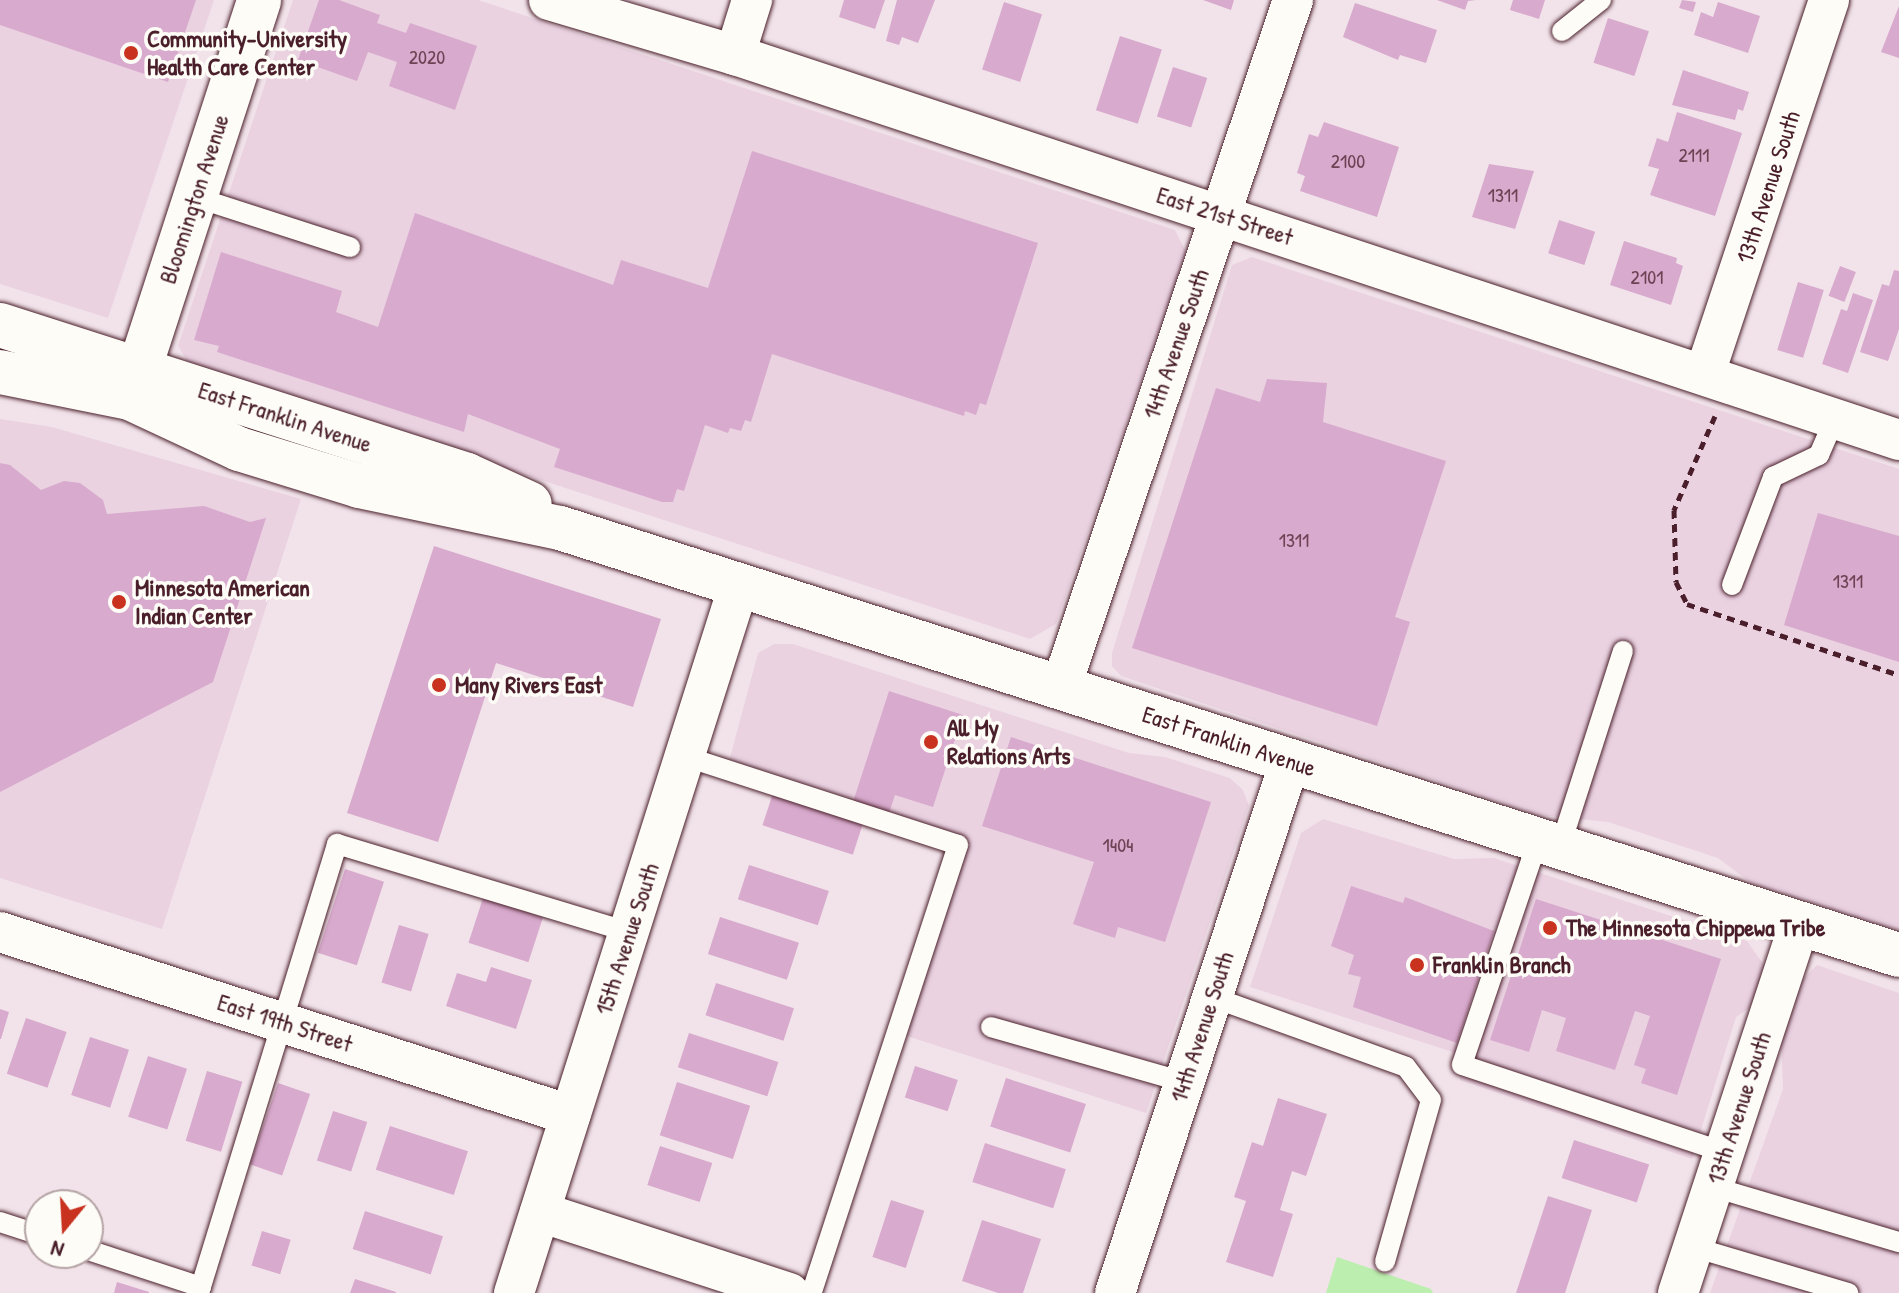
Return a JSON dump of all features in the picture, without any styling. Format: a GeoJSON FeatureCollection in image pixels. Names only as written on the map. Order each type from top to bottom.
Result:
{"type":"FeatureCollection","features":[{"type":"Feature","properties":{"kind":"main road","name":"Bloomington Avenue"},"geometry":{"type":"LineString","coordinates":[[135,383],[259,0]]}},
{"type":"Feature","properties":{"kind":"main road","name":"East Franklin Avenue"},"geometry":{"type":"LineString","coordinates":[[0,325],[135,383],[467,475],[531,505],[560,528],[1899,955]]}},
{"type":"Feature","properties":{"kind":"main road","name":"East Franklin Avenue"},"geometry":{"type":"LineString","coordinates":[[0,372],[135,383]]}},
{"type":"Feature","properties":{"kind":"street","name":"East 21st Street"},"geometry":{"type":"LineString","coordinates":[[549,0],[735,55],[1705,373],[1899,440]]}},
{"type":"Feature","properties":{"kind":"street"},"geometry":{"type":"LineString","coordinates":[[735,55],[752,0]]}},
{"type":"Feature","properties":{"kind":"street","name":"14th Avenue South"},"geometry":{"type":"LineString","coordinates":[[1061,687],[1293,0]]}},
{"type":"Feature","properties":{"kind":"street","name":"13th Avenue South"},"geometry":{"type":"LineString","coordinates":[[1705,373],[1829,0]]}},
{"type":"Feature","properties":{"kind":"street","name":"15th Avenue South"},"geometry":{"type":"LineString","coordinates":[[514,1293],[739,585]]}},
{"type":"Feature","properties":{"kind":"street","name":"14th Avenue South"},"geometry":{"type":"LineString","coordinates":[[1115,1293],[1290,761]]}},
{"type":"Feature","properties":{"kind":"street","name":"13th Avenue South"},"geometry":{"type":"LineString","coordinates":[[1678,1293],[1800,923]]}},
{"type":"Feature","properties":{"kind":"street","name":"East 19th Street"},"geometry":{"type":"LineString","coordinates":[[0,932],[570,1115]]}},
{"type":"Feature","properties":{"kind":"street"},"geometry":{"type":"LineString","coordinates":[[540,1212],[789,1293]]}},
{"type":"Feature","properties":{"kind":"lane"},"geometry":{"type":"LineString","coordinates":[[1562,31],[1601,0]]}},
{"type":"Feature","properties":{"kind":"lane"},"geometry":{"type":"LineString","coordinates":[[195,197],[350,247]]}},
{"type":"Feature","properties":{"kind":"lane"},"geometry":{"type":"LineString","coordinates":[[1732,585],[1773,477],[1819,455],[1835,418]]}},
{"type":"Feature","properties":{"kind":"lane"},"geometry":{"type":"LineString","coordinates":[[1623,651],[1462,1065],[1899,1242]]}},
{"type":"Feature","properties":{"kind":"lane"},"geometry":{"type":"LineString","coordinates":[[684,756],[958,845],[812,1293]]}},
{"type":"Feature","properties":{"kind":"lane"},"geometry":{"type":"LineString","coordinates":[[104,1256],[200,1290],[285,1023],[337,844],[629,932]]}},
{"type":"Feature","properties":{"kind":"lane"},"geometry":{"type":"LineString","coordinates":[[1212,997],[1406,1067],[1431,1100],[1385,1262]]}},
{"type":"Feature","properties":{"kind":"lane"},"geometry":{"type":"LineString","coordinates":[[991,1027],[1184,1082]]}},
{"type":"Feature","properties":{"kind":"lane"},"geometry":{"type":"LineString","coordinates":[[0,1222],[24,1230]]}},
{"type":"Feature","properties":{"kind":"lane"},"geometry":{"type":"LineString","coordinates":[[1693,1247],[1848,1293]]}},
{"type":"Feature","properties":{"kind":"shaded area"},"geometry":{"type":"Polygon","coordinates":[[[0,0],[214,0],[108,318],[0,284],[0,0]]]}},
{"type":"Feature","properties":{"kind":"shaded area"},"geometry":{"type":"Polygon","coordinates":[[[293,0],[478,0],[1175,230],[1186,252],[1056,624],[1030,639],[190,366],[178,346],[293,0]]]}},
{"type":"Feature","properties":{"kind":"shaded area"},"geometry":{"type":"Polygon","coordinates":[[[1252,257],[1899,469],[1899,930],[1751,883],[1718,858],[1608,822],[1539,815],[1121,676],[1112,666],[1112,653],[1232,265],[1252,257]]]}},
{"type":"Feature","properties":{"kind":"shaded area"},"geometry":{"type":"Polygon","coordinates":[[[0,419],[52,427],[301,499],[162,929],[0,878],[0,419]]]}},
{"type":"Feature","properties":{"kind":"shaded area"},"geometry":{"type":"Polygon","coordinates":[[[774,644],[793,644],[1129,753],[1165,757],[1230,778],[1243,790],[1249,806],[1146,1113],[888,1030],[951,843],[727,769],[758,653],[774,644]]]}},
{"type":"Feature","properties":{"kind":"shaded area"},"geometry":{"type":"Polygon","coordinates":[[[1323,819],[1454,859],[1494,858],[1747,941],[1766,968],[1758,1002],[1736,1017],[1692,1159],[1460,1080],[1456,1053],[1250,987],[1301,833],[1323,819]]]}},
{"type":"Feature","properties":{"kind":"shaded area"},"geometry":{"type":"Polygon","coordinates":[[[1817,965],[1899,993],[1899,1293],[1710,1293],[1783,1089],[1781,1037],[1802,980],[1817,965]]]}},
{"type":"Feature","properties":{"kind":"green space"},"geometry":{"type":"Polygon","coordinates":[[[1337,1257],[1431,1289],[1433,1293],[1326,1293],[1337,1257]]]}},
{"type":"Feature","properties":{"kind":"building","name":"Community-University Health Care Center"},"geometry":{"type":"Polygon","coordinates":[[[0,0],[196,0],[168,82],[0,25],[0,0]]]}},
{"type":"Feature","properties":{"kind":"building"},"geometry":{"type":"Polygon","coordinates":[[[319,0],[339,0],[380,15],[377,23],[406,33],[410,23],[477,46],[455,110],[389,86],[397,62],[368,52],[357,81],[298,60],[319,0]]]}},
{"type":"Feature","properties":{"kind":"building"},"geometry":{"type":"Polygon","coordinates":[[[844,0],[885,0],[875,29],[839,17],[844,0]]]}},
{"type":"Feature","properties":{"kind":"building"},"geometry":{"type":"Polygon","coordinates":[[[897,0],[935,0],[918,43],[902,37],[899,45],[886,41],[897,0]]]}},
{"type":"Feature","properties":{"kind":"building"},"geometry":{"type":"Polygon","coordinates":[[[1203,0],[1234,0],[1231,10],[1203,0]]]}},
{"type":"Feature","properties":{"kind":"building"},"geometry":{"type":"Polygon","coordinates":[[[1437,0],[1476,0],[1468,1],[1465,10],[1437,0]]]}},
{"type":"Feature","properties":{"kind":"building"},"geometry":{"type":"Polygon","coordinates":[[[1513,0],[1545,0],[1539,19],[1510,10],[1513,0]]]}},
{"type":"Feature","properties":{"kind":"building"},"geometry":{"type":"Polygon","coordinates":[[[1682,0],[1696,2],[1693,12],[1679,8],[1682,0]]]}},
{"type":"Feature","properties":{"kind":"building"},"geometry":{"type":"Polygon","coordinates":[[[1004,2],[1042,14],[1020,82],[982,70],[1004,2]]]}},
{"type":"Feature","properties":{"kind":"building"},"geometry":{"type":"Polygon","coordinates":[[[1718,2],[1760,16],[1748,53],[1694,35],[1701,12],[1713,17],[1718,2]]]}},
{"type":"Feature","properties":{"kind":"building"},"geometry":{"type":"Polygon","coordinates":[[[1355,3],[1437,30],[1426,63],[1400,55],[1398,60],[1343,37],[1355,3]]]}},
{"type":"Feature","properties":{"kind":"building"},"geometry":{"type":"Polygon","coordinates":[[[1899,6],[1899,58],[1881,52],[1899,6]]]}},
{"type":"Feature","properties":{"kind":"building"},"geometry":{"type":"Polygon","coordinates":[[[1608,18],[1649,31],[1634,76],[1593,63],[1608,18]]]}},
{"type":"Feature","properties":{"kind":"building"},"geometry":{"type":"Polygon","coordinates":[[[1120,36],[1162,50],[1138,124],[1096,110],[1120,36]]]}},
{"type":"Feature","properties":{"kind":"building"},"geometry":{"type":"Polygon","coordinates":[[[1173,67],[1207,78],[1191,128],[1157,116],[1173,67]]]}},
{"type":"Feature","properties":{"kind":"building"},"geometry":{"type":"Polygon","coordinates":[[[1683,70],[1749,92],[1743,111],[1738,109],[1735,120],[1672,105],[1683,70]]]}},
{"type":"Feature","properties":{"kind":"building"},"geometry":{"type":"Polygon","coordinates":[[[1677,112],[1742,133],[1715,216],[1650,195],[1659,169],[1648,166],[1657,138],[1668,142],[1677,112]]]}},
{"type":"Feature","properties":{"kind":"building"},"geometry":{"type":"Polygon","coordinates":[[[1324,122],[1399,147],[1377,217],[1300,191],[1305,176],[1297,173],[1309,134],[1318,137],[1324,122]]]}},
{"type":"Feature","properties":{"kind":"building"},"geometry":{"type":"Polygon","coordinates":[[[752,151],[1038,243],[986,405],[980,403],[976,415],[965,411],[964,416],[772,354],[751,422],[745,420],[741,431],[730,428],[728,433],[705,425],[684,491],[677,489],[673,502],[662,502],[554,467],[560,449],[468,414],[464,432],[217,352],[219,346],[194,340],[221,252],[342,291],[336,312],[378,327],[415,213],[613,285],[621,260],[708,288],[752,151]]]}},
{"type":"Feature","properties":{"kind":"building"},"geometry":{"type":"Polygon","coordinates":[[[1489,164],[1534,171],[1515,229],[1472,217],[1489,164]]]}},
{"type":"Feature","properties":{"kind":"building"},"geometry":{"type":"Polygon","coordinates":[[[1559,220],[1595,232],[1584,265],[1548,253],[1559,220]]]}},
{"type":"Feature","properties":{"kind":"building"},"geometry":{"type":"Polygon","coordinates":[[[1624,241],[1677,258],[1676,263],[1683,266],[1671,305],[1610,285],[1624,241]]]}},
{"type":"Feature","properties":{"kind":"building"},"geometry":{"type":"Polygon","coordinates":[[[1840,266],[1856,272],[1844,302],[1829,296],[1840,266]]]}},
{"type":"Feature","properties":{"kind":"building"},"geometry":{"type":"Polygon","coordinates":[[[1894,270],[1899,271],[1899,329],[1888,361],[1860,352],[1882,284],[1889,286],[1894,270]]]}},
{"type":"Feature","properties":{"kind":"building"},"geometry":{"type":"Polygon","coordinates":[[[1798,282],[1824,290],[1803,358],[1777,350],[1798,282]]]}},
{"type":"Feature","properties":{"kind":"building"},"geometry":{"type":"Polygon","coordinates":[[[1853,293],[1873,300],[1848,373],[1822,364],[1841,309],[1847,311],[1853,293]]]}},
{"type":"Feature","properties":{"kind":"building"},"geometry":{"type":"Polygon","coordinates":[[[1267,379],[1327,383],[1323,422],[1446,461],[1395,617],[1410,622],[1377,726],[1132,648],[1216,388],[1260,402],[1267,379]]]}},
{"type":"Feature","properties":{"kind":"building","name":"Minnesota American Indian Center"},"geometry":{"type":"Polygon","coordinates":[[[0,463],[10,465],[41,490],[64,481],[80,483],[103,500],[107,514],[204,506],[250,522],[266,518],[213,682],[0,792],[0,463]]]}},
{"type":"Feature","properties":{"kind":"building"},"geometry":{"type":"Polygon","coordinates":[[[1818,513],[1899,536],[1899,662],[1784,625],[1818,513]]]}},
{"type":"Feature","properties":{"kind":"building","name":"Many Rivers East"},"geometry":{"type":"Polygon","coordinates":[[[434,546],[661,619],[633,707],[496,663],[438,842],[347,813],[434,546]]]}},
{"type":"Feature","properties":{"kind":"building"},"geometry":{"type":"Polygon","coordinates":[[[889,691],[963,715],[933,807],[895,795],[889,813],[853,802],[889,691]]]}},
{"type":"Feature","properties":{"kind":"building"},"geometry":{"type":"Polygon","coordinates":[[[1011,737],[1211,802],[1165,942],[1118,927],[1115,938],[1073,924],[1094,862],[982,826],[1011,737]]]}},
{"type":"Feature","properties":{"kind":"building"},"geometry":{"type":"Polygon","coordinates":[[[773,793],[863,822],[853,855],[762,825],[773,793]]]}},
{"type":"Feature","properties":{"kind":"building"},"geometry":{"type":"Polygon","coordinates":[[[749,865],[829,891],[818,925],[738,899],[749,865]]]}},
{"type":"Feature","properties":{"kind":"building"},"geometry":{"type":"Polygon","coordinates":[[[345,869],[384,882],[357,965],[318,953],[345,869]]]}},
{"type":"Feature","properties":{"kind":"building","name":"Franklin Branch"},"geometry":{"type":"Polygon","coordinates":[[[1351,886],[1403,903],[1405,897],[1494,931],[1457,1043],[1353,1007],[1361,977],[1348,974],[1354,955],[1331,946],[1351,886]]]}},
{"type":"Feature","properties":{"kind":"building"},"geometry":{"type":"Polygon","coordinates":[[[483,898],[543,917],[528,962],[468,943],[483,898]]]}},
{"type":"Feature","properties":{"kind":"building"},"geometry":{"type":"Polygon","coordinates":[[[1536,899],[1721,959],[1677,1095],[1641,1083],[1646,1069],[1634,1065],[1650,1016],[1635,1011],[1615,1070],[1556,1051],[1566,1018],[1542,1010],[1529,1052],[1490,1040],[1536,899]]]}},
{"type":"Feature","properties":{"kind":"building"},"geometry":{"type":"Polygon","coordinates":[[[720,917],[799,943],[787,980],[708,954],[720,917]]]}},
{"type":"Feature","properties":{"kind":"building"},"geometry":{"type":"Polygon","coordinates":[[[399,925],[429,934],[411,991],[381,982],[399,925]]]}},
{"type":"Feature","properties":{"kind":"building"},"geometry":{"type":"Polygon","coordinates":[[[491,967],[532,980],[516,1029],[446,1006],[457,973],[486,982],[491,967]]]}},
{"type":"Feature","properties":{"kind":"building"},"geometry":{"type":"Polygon","coordinates":[[[716,983],[794,1008],[783,1041],[705,1015],[716,983]]]}},
{"type":"Feature","properties":{"kind":"building"},"geometry":{"type":"Polygon","coordinates":[[[0,1009],[9,1012],[1,1039],[0,1039],[0,1009]]]}},
{"type":"Feature","properties":{"kind":"building"},"geometry":{"type":"Polygon","coordinates":[[[26,1018],[67,1032],[47,1088],[7,1074],[26,1018]]]}},
{"type":"Feature","properties":{"kind":"building"},"geometry":{"type":"Polygon","coordinates":[[[689,1033],[778,1062],[767,1096],[678,1067],[689,1033]]]}},
{"type":"Feature","properties":{"kind":"building"},"geometry":{"type":"Polygon","coordinates":[[[90,1037],[129,1050],[110,1108],[71,1095],[90,1037]]]}},
{"type":"Feature","properties":{"kind":"building"},"geometry":{"type":"Polygon","coordinates":[[[148,1056],[187,1069],[167,1130],[128,1117],[148,1056]]]}},
{"type":"Feature","properties":{"kind":"building"},"geometry":{"type":"Polygon","coordinates":[[[915,1066],[958,1080],[948,1111],[905,1097],[915,1066]]]}},
{"type":"Feature","properties":{"kind":"building"},"geometry":{"type":"Polygon","coordinates":[[[207,1071],[242,1082],[221,1152],[186,1141],[207,1071]]]}},
{"type":"Feature","properties":{"kind":"building"},"geometry":{"type":"Polygon","coordinates":[[[1006,1078],[1086,1104],[1070,1152],[990,1127],[1006,1078]]]}},
{"type":"Feature","properties":{"kind":"building"},"geometry":{"type":"Polygon","coordinates":[[[677,1082],[750,1106],[733,1159],[660,1135],[677,1082]]]}},
{"type":"Feature","properties":{"kind":"building"},"geometry":{"type":"Polygon","coordinates":[[[278,1083],[310,1094],[282,1175],[250,1164],[278,1083]]]}},
{"type":"Feature","properties":{"kind":"building"},"geometry":{"type":"Polygon","coordinates":[[[1278,1098],[1327,1114],[1306,1176],[1292,1171],[1280,1210],[1293,1214],[1273,1277],[1226,1262],[1246,1201],[1234,1197],[1252,1142],[1263,1146],[1278,1098]]]}},
{"type":"Feature","properties":{"kind":"building"},"geometry":{"type":"Polygon","coordinates":[[[333,1111],[367,1122],[351,1172],[317,1160],[333,1111]]]}},
{"type":"Feature","properties":{"kind":"building"},"geometry":{"type":"Polygon","coordinates":[[[390,1126],[468,1151],[454,1195],[376,1170],[390,1126]]]}},
{"type":"Feature","properties":{"kind":"building"},"geometry":{"type":"Polygon","coordinates":[[[1574,1140],[1649,1164],[1637,1202],[1562,1178],[1574,1140]]]}},
{"type":"Feature","properties":{"kind":"building"},"geometry":{"type":"Polygon","coordinates":[[[985,1143],[1066,1169],[1053,1208],[972,1182],[985,1143]]]}},
{"type":"Feature","properties":{"kind":"building"},"geometry":{"type":"Polygon","coordinates":[[[660,1146],[712,1163],[700,1202],[647,1185],[660,1146]]]}},
{"type":"Feature","properties":{"kind":"building"},"geometry":{"type":"Polygon","coordinates":[[[1548,1196],[1592,1210],[1565,1293],[1516,1293],[1548,1196]]]}},
{"type":"Feature","properties":{"kind":"building"},"geometry":{"type":"Polygon","coordinates":[[[891,1200],[924,1211],[906,1268],[872,1257],[891,1200]]]}},
{"type":"Feature","properties":{"kind":"building"},"geometry":{"type":"Polygon","coordinates":[[[365,1211],[443,1236],[431,1274],[353,1249],[365,1211]]]}},
{"type":"Feature","properties":{"kind":"building"},"geometry":{"type":"Polygon","coordinates":[[[982,1220],[1041,1239],[1023,1293],[998,1293],[962,1281],[982,1220]]]}},
{"type":"Feature","properties":{"kind":"building"},"geometry":{"type":"Polygon","coordinates":[[[262,1231],[291,1240],[280,1274],[251,1265],[262,1231]]]}},
{"type":"Feature","properties":{"kind":"building"},"geometry":{"type":"Polygon","coordinates":[[[355,1279],[396,1292],[396,1293],[350,1293],[355,1279]]]}},
{"type":"Feature","properties":{"kind":"building"},"geometry":{"type":"Polygon","coordinates":[[[117,1282],[149,1292],[149,1293],[114,1293],[117,1282]]]}},
{"type":"Feature","properties":{"kind":"place","name":"Community-University Health Care Center"},"geometry":{"type":"Point","coordinates":[131,53]}},
{"type":"Feature","properties":{"kind":"place","name":"Minnesota American Indian Center"},"geometry":{"type":"Point","coordinates":[119,602]}},
{"type":"Feature","properties":{"kind":"place","name":"Many Rivers East"},"geometry":{"type":"Point","coordinates":[439,685]}},
{"type":"Feature","properties":{"kind":"place","name":"All My Relations Arts"},"geometry":{"type":"Point","coordinates":[931,742]}},
{"type":"Feature","properties":{"kind":"place","name":"The Minnesota Chippewa Tribe"},"geometry":{"type":"Point","coordinates":[1550,928]}},
{"type":"Feature","properties":{"kind":"place","name":"Franklin Branch"},"geometry":{"type":"Point","coordinates":[1417,965]}}]}
